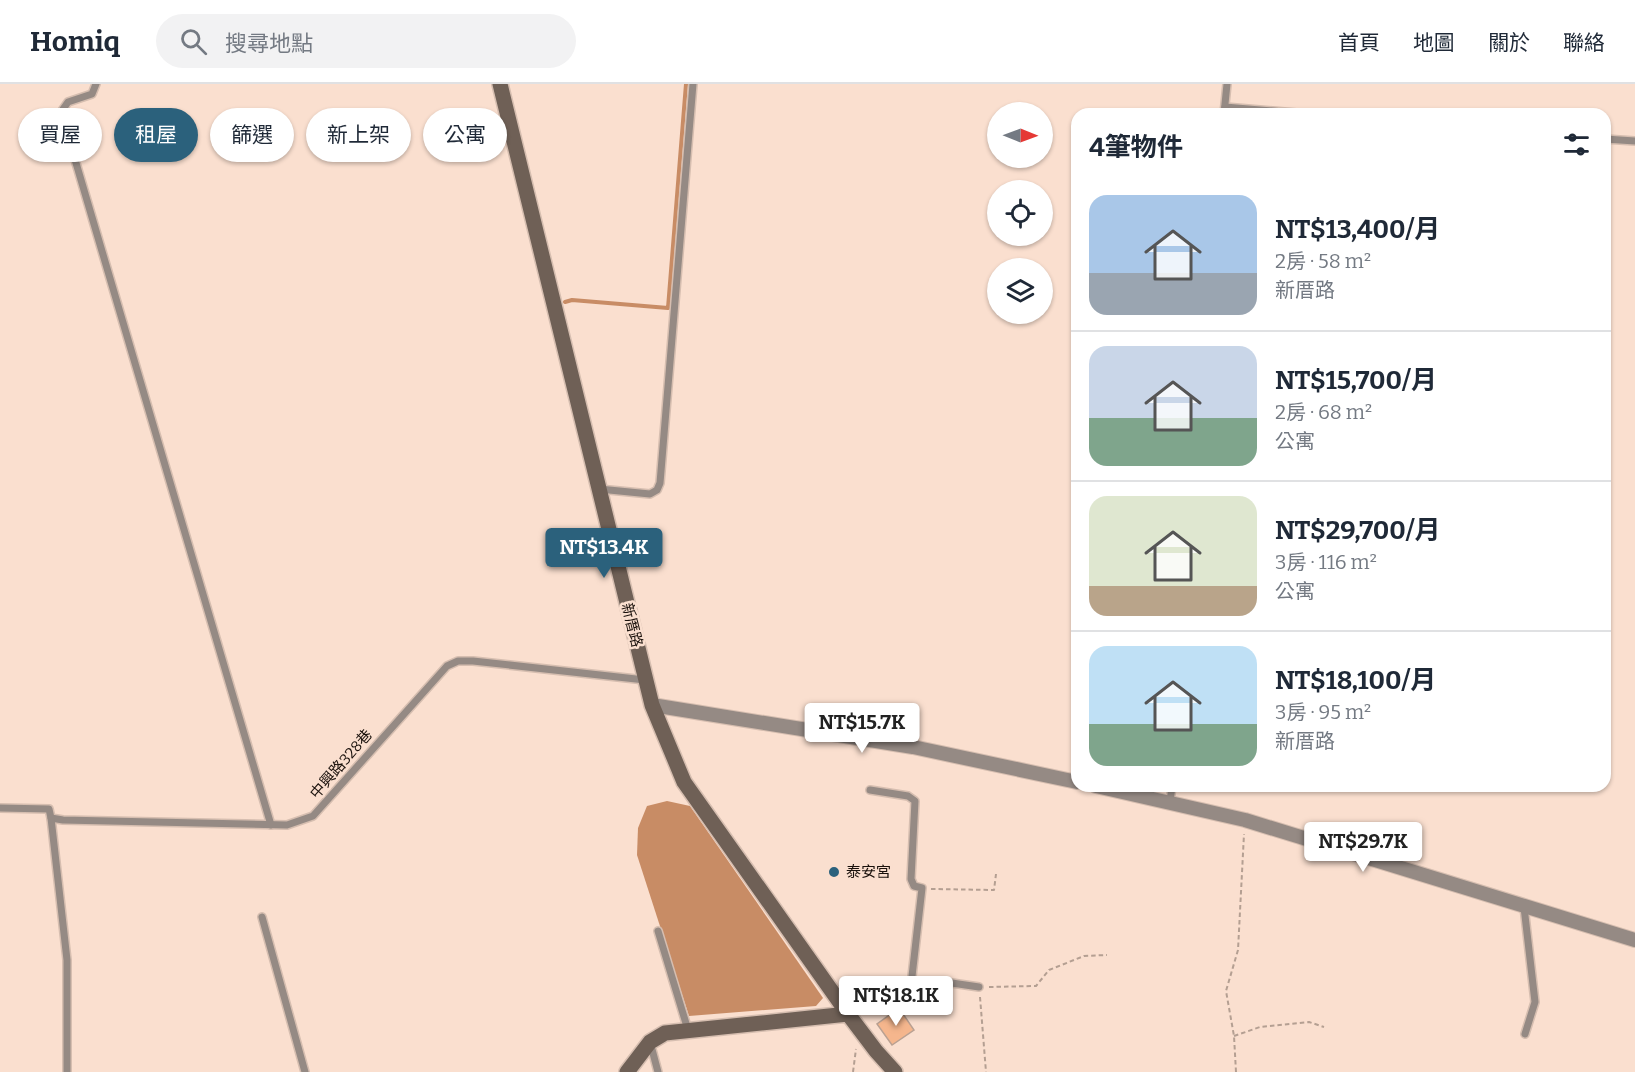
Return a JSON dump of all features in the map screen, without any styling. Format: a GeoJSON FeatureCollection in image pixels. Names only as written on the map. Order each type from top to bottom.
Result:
{"type":"FeatureCollection","features":[{"type":"Feature","properties":{"kind":"street","name":"新厝路"},"geometry":{"type":"LineString","coordinates":[[500,84],[652,705],[684,782],[839,998],[858,1028],[895,1072]]}},
{"type":"Feature","properties":{"kind":"street"},"geometry":{"type":"LineString","coordinates":[[652,705],[913,747],[1071,781]]}},
{"type":"Feature","properties":{"kind":"street"},"geometry":{"type":"LineString","coordinates":[[1124,792],[1245,820],[1635,940]]}},
{"type":"Feature","properties":{"kind":"street"},"geometry":{"type":"LineString","coordinates":[[627,1072],[650,1042],[665,1034],[848,1014]]}},
{"type":"Feature","properties":{"kind":"lane"},"geometry":{"type":"LineString","coordinates":[[96,84],[92,94],[69,102],[61,112],[271,825]]}},
{"type":"Feature","properties":{"kind":"lane"},"geometry":{"type":"LineString","coordinates":[[599,489],[650,494],[657,490],[660,483],[693,84]]}},
{"type":"Feature","properties":{"kind":"lane"},"geometry":{"type":"LineString","coordinates":[[1224,108],[1227,84]]}},
{"type":"Feature","properties":{"kind":"lane"},"geometry":{"type":"LineString","coordinates":[[1611,139],[1635,141]]}},
{"type":"Feature","properties":{"kind":"lane","name":"中興路328巷"},"geometry":{"type":"LineString","coordinates":[[0,808],[49,809],[51,818],[63,820],[287,825],[313,816],[447,666],[458,661],[645,680]]}},
{"type":"Feature","properties":{"kind":"lane"},"geometry":{"type":"LineString","coordinates":[[870,790],[908,796],[915,801],[911,879],[914,886],[922,888],[911,985]]}},
{"type":"Feature","properties":{"kind":"lane"},"geometry":{"type":"LineString","coordinates":[[1170,802],[1171,792]]}},
{"type":"Feature","properties":{"kind":"lane"},"geometry":{"type":"LineString","coordinates":[[51,818],[67,960],[67,1072]]}},
{"type":"Feature","properties":{"kind":"lane"},"geometry":{"type":"LineString","coordinates":[[1524,907],[1535,1002],[1525,1034]]}},
{"type":"Feature","properties":{"kind":"lane"},"geometry":{"type":"LineString","coordinates":[[262,916],[305,1072]]}},
{"type":"Feature","properties":{"kind":"lane"},"geometry":{"type":"LineString","coordinates":[[658,931],[688,1030]]}},
{"type":"Feature","properties":{"kind":"lane"},"geometry":{"type":"LineString","coordinates":[[839,998],[871,991],[945,982],[979,987]]}},
{"type":"Feature","properties":{"kind":"lane"},"geometry":{"type":"LineString","coordinates":[[650,1042],[658,1072]]}},
{"type":"Feature","properties":{"kind":"path"},"geometry":{"type":"LineString","coordinates":[[1236,1072],[1234,1036],[1226,992],[1238,950],[1245,820]]}},
{"type":"Feature","properties":{"kind":"path"},"geometry":{"type":"LineString","coordinates":[[922,888],[994,890],[996,874]]}},
{"type":"Feature","properties":{"kind":"path"},"geometry":{"type":"LineString","coordinates":[[986,1072],[979,987],[1036,986],[1049,970],[1084,956],[1107,955]]}},
{"type":"Feature","properties":{"kind":"path"},"geometry":{"type":"LineString","coordinates":[[1234,1036],[1260,1027],[1309,1022],[1324,1027]]}},
{"type":"Feature","properties":{"kind":"path"},"geometry":{"type":"LineString","coordinates":[[853,1072],[858,1028]]}},
{"type":"Feature","properties":{"kind":"shaded area"},"geometry":{"type":"Polygon","coordinates":[[[667,801],[690,806],[823,998],[816,1006],[689,1016],[637,855],[638,828],[647,806],[667,801]]]}},
{"type":"Feature","properties":{"kind":"building"},"geometry":{"type":"Polygon","coordinates":[[[899,1008],[914,1030],[892,1045],[877,1024],[899,1008]]]}},
{"type":"Feature","properties":{"kind":"waterway"},"geometry":{"type":"LineString","coordinates":[[565,302],[572,300],[668,308],[686,84]]}},
{"type":"Feature","properties":{"kind":"place","name":"泰安宮"},"geometry":{"type":"Point","coordinates":[834,872]}}]}
